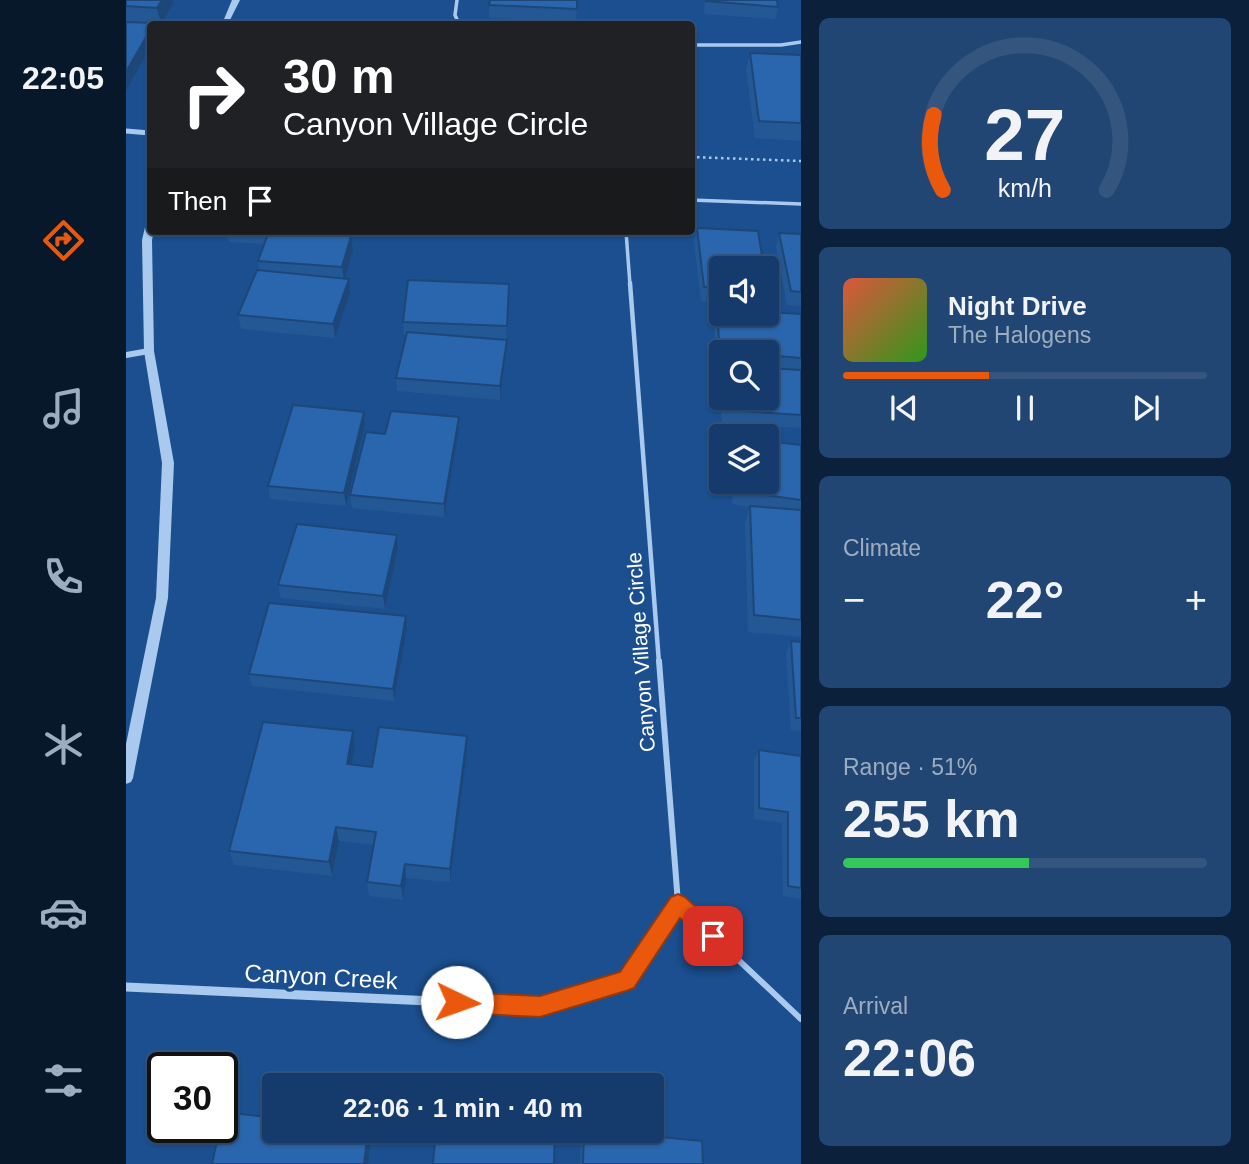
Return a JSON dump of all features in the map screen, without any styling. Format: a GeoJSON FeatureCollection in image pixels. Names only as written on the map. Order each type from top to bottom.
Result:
{"type":"FeatureCollection","features":[{"type":"Feature","properties":{"kind":"street"},"geometry":{"type":"LineString","coordinates":[[226,21],[236,0]]}},
{"type":"Feature","properties":{"kind":"street"},"geometry":{"type":"LineString","coordinates":[[126,131],[147,133]]}},
{"type":"Feature","properties":{"kind":"street"},"geometry":{"type":"LineString","coordinates":[[126,778],[162,598],[168,463],[149,351],[148,235]]}},
{"type":"Feature","properties":{"kind":"street"},"geometry":{"type":"LineString","coordinates":[[126,355],[149,351]]}},
{"type":"Feature","properties":{"kind":"street","name":"Canyon Creek"},"geometry":{"type":"LineString","coordinates":[[126,986],[540,1006],[626,981],[678,903]]}},
{"type":"Feature","properties":{"kind":"lane"},"geometry":{"type":"LineString","coordinates":[[457,0],[458,21]]}},
{"type":"Feature","properties":{"kind":"lane"},"geometry":{"type":"LineString","coordinates":[[695,45],[781,45],[801,42]]}},
{"type":"Feature","properties":{"kind":"lane"},"geometry":{"type":"LineString","coordinates":[[695,200],[801,204]]}},
{"type":"Feature","properties":{"kind":"lane","name":"Canyon Village Circle"},"geometry":{"type":"LineString","coordinates":[[626,235],[678,903]]}},
{"type":"Feature","properties":{"kind":"lane"},"geometry":{"type":"LineString","coordinates":[[678,903],[801,1019]]}},
{"type":"Feature","properties":{"kind":"path"},"geometry":{"type":"LineString","coordinates":[[695,157],[801,161]]}},
{"type":"Feature","properties":{"kind":"building"},"geometry":{"type":"Polygon","coordinates":[[[126,0],[162,0],[157,8],[126,6],[126,0]]]}},
{"type":"Feature","properties":{"kind":"building"},"geometry":{"type":"Polygon","coordinates":[[[490,0],[577,0],[577,9],[489,5],[490,0]]]}},
{"type":"Feature","properties":{"kind":"building"},"geometry":{"type":"Polygon","coordinates":[[[777,0],[778,7],[706,1],[777,0]]]}},
{"type":"Feature","properties":{"kind":"building"},"geometry":{"type":"Polygon","coordinates":[[[126,22],[147,23],[147,35],[126,72],[126,22]]]}},
{"type":"Feature","properties":{"kind":"building"},"geometry":{"type":"Polygon","coordinates":[[[750,53],[801,55],[801,123],[759,121],[750,53]]]}},
{"type":"Feature","properties":{"kind":"building"},"geometry":{"type":"Polygon","coordinates":[[[697,228],[758,231],[762,256],[709,256],[709,287],[704,287],[697,228]]]}},
{"type":"Feature","properties":{"kind":"building"},"geometry":{"type":"Polygon","coordinates":[[[779,233],[801,234],[801,292],[791,291],[779,233]]]}},
{"type":"Feature","properties":{"kind":"building"},"geometry":{"type":"Polygon","coordinates":[[[268,235],[351,236],[342,267],[258,261],[268,235]]]}},
{"type":"Feature","properties":{"kind":"building"},"geometry":{"type":"Polygon","coordinates":[[[257,270],[349,279],[333,324],[238,315],[257,270]]]}},
{"type":"Feature","properties":{"kind":"building"},"geometry":{"type":"Polygon","coordinates":[[[408,280],[509,284],[507,326],[403,322],[408,280]]]}},
{"type":"Feature","properties":{"kind":"building"},"geometry":{"type":"Polygon","coordinates":[[[779,313],[801,314],[801,358],[779,356],[779,340],[719,340],[718,326],[779,326],[779,313]]]}},
{"type":"Feature","properties":{"kind":"building"},"geometry":{"type":"Polygon","coordinates":[[[407,332],[507,340],[500,386],[396,378],[407,332]]]}},
{"type":"Feature","properties":{"kind":"building"},"geometry":{"type":"Polygon","coordinates":[[[779,369],[801,370],[801,415],[725,410],[779,410],[779,369]]]}},
{"type":"Feature","properties":{"kind":"building"},"geometry":{"type":"Polygon","coordinates":[[[293,405],[364,412],[344,493],[268,486],[293,405]]]}},
{"type":"Feature","properties":{"kind":"building"},"geometry":{"type":"Polygon","coordinates":[[[391,411],[459,417],[444,504],[350,495],[366,432],[385,434],[391,411]]]}},
{"type":"Feature","properties":{"kind":"building"},"geometry":{"type":"Polygon","coordinates":[[[779,442],[801,445],[801,500],[758,494],[779,494],[779,442]]]}},
{"type":"Feature","properties":{"kind":"building"},"geometry":{"type":"Polygon","coordinates":[[[750,506],[801,510],[801,620],[754,615],[750,506]]]}},
{"type":"Feature","properties":{"kind":"building"},"geometry":{"type":"Polygon","coordinates":[[[297,524],[397,535],[383,596],[278,585],[297,524]]]}},
{"type":"Feature","properties":{"kind":"building"},"geometry":{"type":"Polygon","coordinates":[[[269,603],[406,616],[393,689],[249,674],[269,603]]]}},
{"type":"Feature","properties":{"kind":"building"},"geometry":{"type":"Polygon","coordinates":[[[791,641],[801,642],[801,718],[796,718],[791,641]]]}},
{"type":"Feature","properties":{"kind":"building"},"geometry":{"type":"Polygon","coordinates":[[[263,722],[353,731],[347,764],[372,767],[379,727],[467,736],[450,869],[405,864],[401,886],[367,882],[376,832],[336,827],[329,862],[229,851],[263,722]]]}},
{"type":"Feature","properties":{"kind":"building"},"geometry":{"type":"Polygon","coordinates":[[[759,750],[801,756],[801,888],[788,886],[788,812],[759,808],[759,750]]]}},
{"type":"Feature","properties":{"kind":"building"},"geometry":{"type":"Polygon","coordinates":[[[238,1114],[262,1116],[262,1143],[366,1143],[364,1164],[212,1164],[217,1143],[238,1143],[238,1114]]]}},
{"type":"Feature","properties":{"kind":"building"},"geometry":{"type":"Polygon","coordinates":[[[664,1137],[702,1141],[703,1164],[583,1164],[584,1143],[664,1143],[664,1137]]]}},
{"type":"Feature","properties":{"kind":"building"},"geometry":{"type":"Polygon","coordinates":[[[435,1143],[555,1143],[554,1164],[433,1164],[435,1143]]]}},
{"type":"Feature","properties":{"kind":"route"},"geometry":{"type":"LineString","coordinates":[[457,1002],[540,1006],[626,981],[678,903],[713,936]]}}]}
